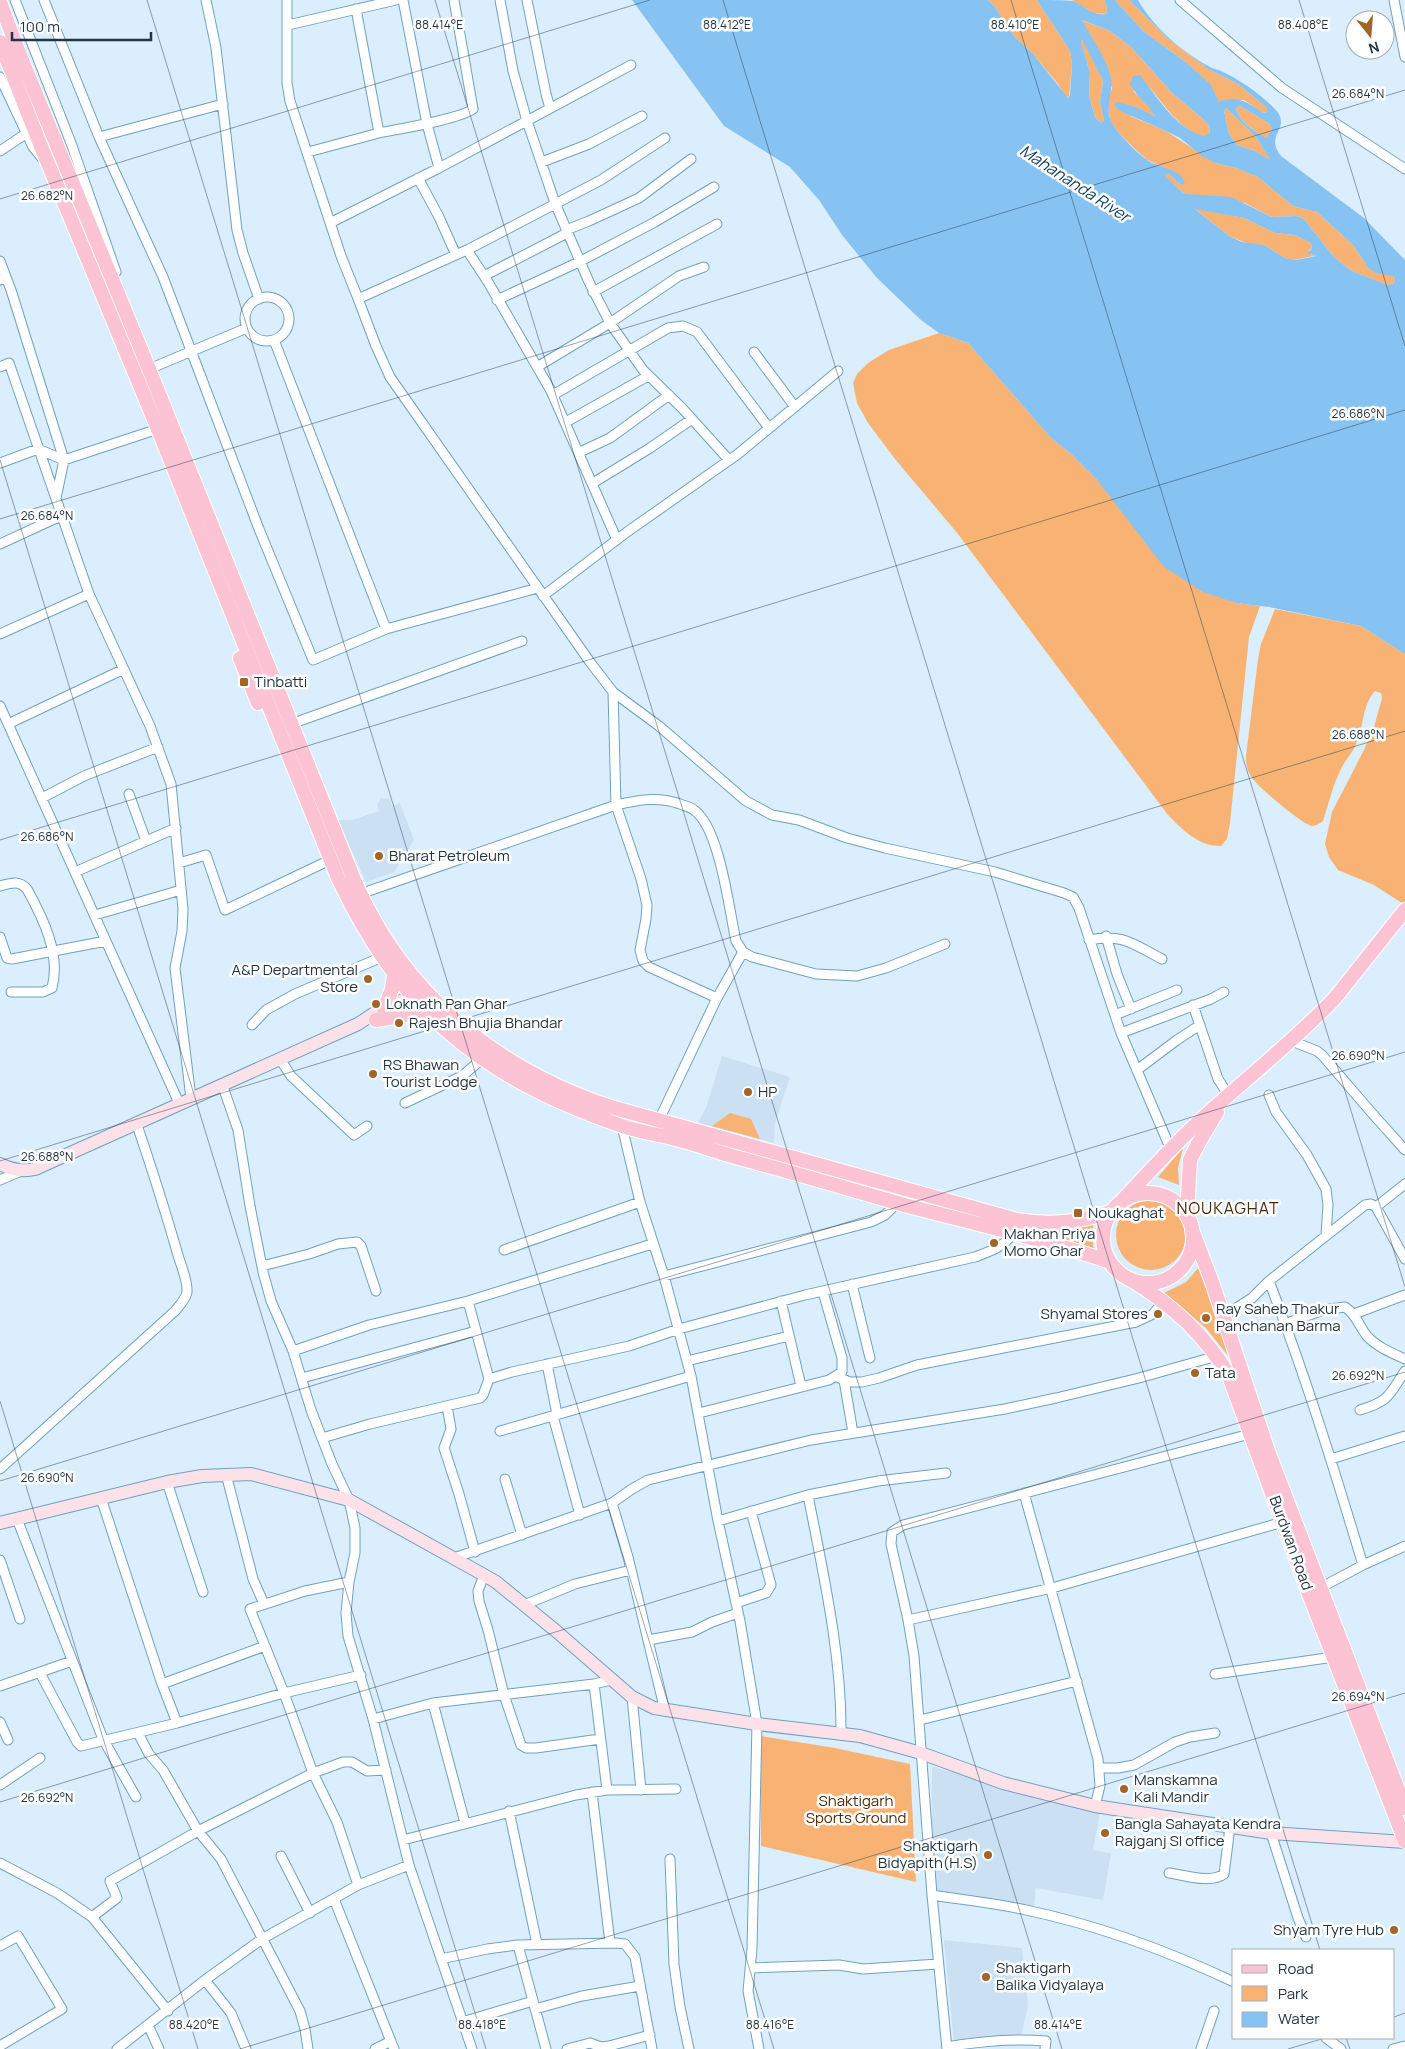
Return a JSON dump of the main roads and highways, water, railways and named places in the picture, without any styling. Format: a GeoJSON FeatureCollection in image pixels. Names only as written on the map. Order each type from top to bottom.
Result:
{"type":"FeatureCollection","features":[{"type":"Feature","properties":{"kind":"main road"},"geometry":{"type":"LineString","coordinates":[[0,2],[45,118],[134,332],[290,724],[360,894],[382,934],[437,1022],[482,1059],[505,1074],[542,1094],[622,1126],[898,1203],[1014,1233],[1110,1262]]}},
{"type":"Feature","properties":{"kind":"main road"},"geometry":{"type":"LineString","coordinates":[[0,42],[218,578],[218,593],[222,608],[248,680],[273,736],[292,762],[358,918],[394,975],[472,1035],[561,1078],[618,1101],[637,1114],[1017,1220],[1057,1224],[1111,1212]]}},
{"type":"Feature","properties":{"kind":"main road"},"geometry":{"type":"LineString","coordinates":[[1122,1201],[1136,1194],[1158,1194],[1178,1204],[1187,1216],[1192,1230],[1192,1246],[1186,1261],[1176,1273],[1162,1280],[1146,1282],[1130,1279],[1119,1272],[1110,1262],[1103,1246],[1104,1228],[1111,1212],[1205,1116],[1228,1098],[1289,1040],[1322,1012],[1355,974],[1405,910]]}},
{"type":"Feature","properties":{"kind":"main road"},"geometry":{"type":"LineString","coordinates":[[394,975],[392,989],[380,1014],[407,1015],[437,1022]]}},
{"type":"Feature","properties":{"kind":"main road"},"geometry":{"type":"LineString","coordinates":[[1187,1216],[1190,1160],[1198,1144],[1228,1098]]}},
{"type":"Feature","properties":{"kind":"main road","name":"Burdwan Road"},"geometry":{"type":"LineString","coordinates":[[1192,1230],[1224,1316],[1250,1434],[1405,1841]]}},
{"type":"Feature","properties":{"kind":"main road","name":"Burdwan Road"},"geometry":{"type":"LineString","coordinates":[[1130,1279],[1164,1301],[1195,1329],[1217,1356],[1244,1400],[1320,1588],[1405,1808]]}},
{"type":"Feature","properties":{"kind":"water","name":"Mahananda River"},"geometry":{"type":"Polygon","coordinates":[[[632,0],[988,0],[995,7],[1014,36],[1033,54],[1068,98],[1070,95],[1072,64],[1070,51],[1037,0],[1073,1],[1096,14],[1106,14],[1107,7],[1104,0],[1115,0],[1143,31],[1187,63],[1211,85],[1219,102],[1237,99],[1248,103],[1263,113],[1267,112],[1267,108],[1238,84],[1208,69],[1167,38],[1129,0],[1138,0],[1160,29],[1189,54],[1210,67],[1228,74],[1256,92],[1274,108],[1281,121],[1275,142],[1281,156],[1364,218],[1405,260],[1405,654],[1361,626],[1269,607],[1236,603],[1203,592],[1164,567],[1097,480],[1071,454],[1051,438],[968,343],[939,333],[921,320],[877,278],[842,235],[819,200],[790,167],[724,126],[632,0]],[[1082,20],[1104,58],[1111,79],[1109,116],[1113,124],[1125,140],[1143,157],[1152,163],[1179,174],[1185,183],[1182,185],[1169,174],[1164,175],[1182,192],[1231,197],[1272,217],[1296,216],[1303,218],[1334,257],[1352,271],[1388,285],[1394,283],[1395,279],[1393,276],[1376,273],[1369,269],[1353,245],[1317,212],[1293,206],[1258,177],[1236,168],[1215,163],[1202,156],[1180,138],[1120,111],[1114,105],[1116,102],[1133,106],[1155,116],[1130,84],[1133,76],[1140,75],[1160,102],[1185,127],[1204,136],[1210,133],[1209,126],[1203,119],[1172,93],[1132,48],[1110,31],[1082,20]],[[1082,39],[1081,42],[1090,73],[1089,96],[1095,117],[1101,123],[1104,120],[1100,102],[1103,81],[1082,39]],[[1240,106],[1236,108],[1237,113],[1244,122],[1266,138],[1272,129],[1270,124],[1240,106]],[[1226,108],[1224,111],[1229,134],[1237,145],[1255,151],[1270,160],[1256,137],[1226,108]],[[1195,209],[1229,236],[1242,242],[1264,245],[1285,258],[1295,260],[1317,256],[1307,253],[1312,249],[1311,243],[1295,235],[1275,233],[1244,218],[1195,209]]]}},
{"type":"Feature","properties":{"kind":"place","name":"Tinbatti"},"geometry":{"type":"Point","coordinates":[244,682]}},
{"type":"Feature","properties":{"kind":"place","name":"Bharat Petroleum"},"geometry":{"type":"Point","coordinates":[379,856]}},
{"type":"Feature","properties":{"kind":"place","name":"A&P Departmental Store"},"geometry":{"type":"Point","coordinates":[368,979]}},
{"type":"Feature","properties":{"kind":"place","name":"Loknath Pan Ghar"},"geometry":{"type":"Point","coordinates":[376,1004]}},
{"type":"Feature","properties":{"kind":"place","name":"Rajesh Bhujia Bhandar"},"geometry":{"type":"Point","coordinates":[399,1023]}},
{"type":"Feature","properties":{"kind":"place","name":"RS Bhawan Tourist Lodge"},"geometry":{"type":"Point","coordinates":[373,1074]}},
{"type":"Feature","properties":{"kind":"place","name":"HP"},"geometry":{"type":"Point","coordinates":[748,1092]}},
{"type":"Feature","properties":{"kind":"place","name":"Noukaghat"},"geometry":{"type":"Point","coordinates":[1078,1213]}},
{"type":"Feature","properties":{"kind":"place","name":"Makhan Priya Momo Ghar"},"geometry":{"type":"Point","coordinates":[994,1243]}},
{"type":"Feature","properties":{"kind":"place","name":"Shyamal Stores"},"geometry":{"type":"Point","coordinates":[1158,1314]}},
{"type":"Feature","properties":{"kind":"place","name":"Ray Saheb Thakur Panchanan Barma"},"geometry":{"type":"Point","coordinates":[1206,1318]}},
{"type":"Feature","properties":{"kind":"place","name":"Tata"},"geometry":{"type":"Point","coordinates":[1195,1373]}},
{"type":"Feature","properties":{"kind":"place","name":"Manskamna Kali Mandir"},"geometry":{"type":"Point","coordinates":[1124,1789]}},
{"type":"Feature","properties":{"kind":"place","name":"Bangla Sahayata Kendra Rajganj SI office"},"geometry":{"type":"Point","coordinates":[1105,1833]}},
{"type":"Feature","properties":{"kind":"place","name":"Shaktigarh Bidyapith(H.S)"},"geometry":{"type":"Point","coordinates":[988,1855]}},
{"type":"Feature","properties":{"kind":"place","name":"Shyam Tyre Hub"},"geometry":{"type":"Point","coordinates":[1394,1930]}},
{"type":"Feature","properties":{"kind":"place","name":"Shaktigarh Balika Vidyalaya"},"geometry":{"type":"Point","coordinates":[986,1977]}},
{"type":"Feature","properties":{"kind":"district","name":"NOUKAGHAT"},"geometry":{"type":"Point","coordinates":[1228,1208]}},
{"type":"Feature","properties":{"kind":"park label","name":"Shaktigarh Sports Ground"},"geometry":{"type":"Point","coordinates":[856,1810]}}]}
